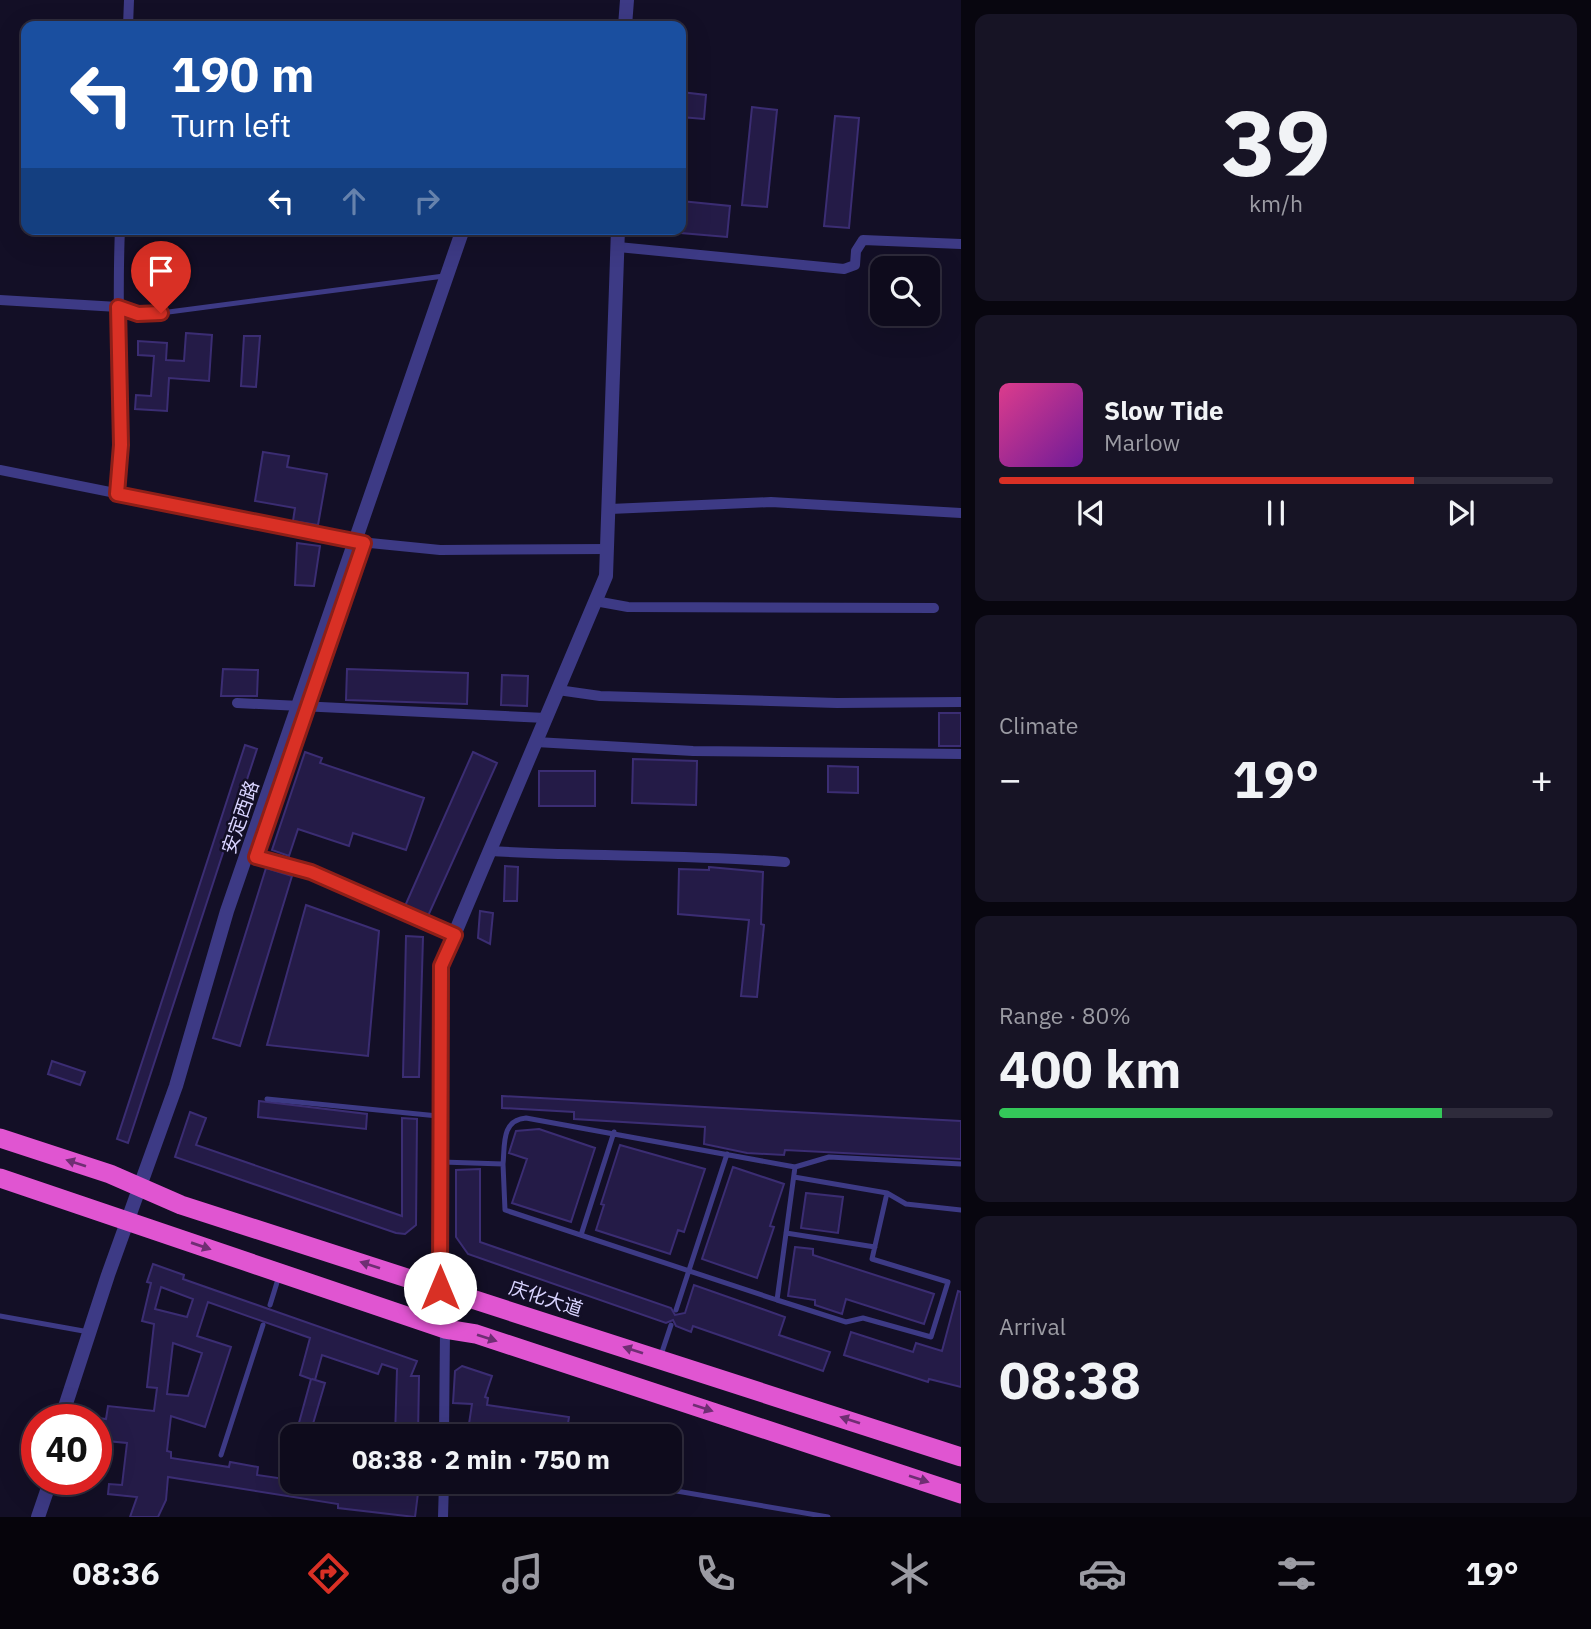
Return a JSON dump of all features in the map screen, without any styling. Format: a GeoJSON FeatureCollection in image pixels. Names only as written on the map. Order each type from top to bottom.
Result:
{"type":"FeatureCollection","features":[{"type":"Feature","properties":{"kind":"highway","name":"庆化大道"},"geometry":{"type":"LineString","coordinates":[[0,1138],[144,1189],[181,1205],[961,1457]]}},
{"type":"Feature","properties":{"kind":"highway"},"geometry":{"type":"LineString","coordinates":[[0,1178],[445,1329],[501,1342],[961,1494]]}},
{"type":"Feature","properties":{"kind":"street"},"geometry":{"type":"LineString","coordinates":[[128,21],[129,0]]}},
{"type":"Feature","properties":{"kind":"street"},"geometry":{"type":"LineString","coordinates":[[625,21],[627,0]]}},
{"type":"Feature","properties":{"kind":"street"},"geometry":{"type":"LineString","coordinates":[[117,494],[121,445],[118,307],[120,235]]}},
{"type":"Feature","properties":{"kind":"street","name":"安定西路"},"geometry":{"type":"LineString","coordinates":[[66,1404],[89,1332],[185,1089],[304,707],[461,235]]}},
{"type":"Feature","properties":{"kind":"street","name":"安定西路"},"geometry":{"type":"LineString","coordinates":[[360,542],[470,235]]}},
{"type":"Feature","properties":{"kind":"street"},"geometry":{"type":"LineString","coordinates":[[440,1288],[441,966],[606,576],[618,235]]}},
{"type":"Feature","properties":{"kind":"street"},"geometry":{"type":"LineString","coordinates":[[618,247],[844,268],[855,265],[856,251],[863,240],[961,244]]}},
{"type":"Feature","properties":{"kind":"street"},"geometry":{"type":"LineString","coordinates":[[0,300],[118,307]]}},
{"type":"Feature","properties":{"kind":"street"},"geometry":{"type":"LineString","coordinates":[[0,471],[360,542],[440,550],[607,549]]}},
{"type":"Feature","properties":{"kind":"street"},"geometry":{"type":"LineString","coordinates":[[610,509],[771,502],[961,513]]}},
{"type":"Feature","properties":{"kind":"street"},"geometry":{"type":"LineString","coordinates":[[595,601],[628,607],[934,608]]}},
{"type":"Feature","properties":{"kind":"street"},"geometry":{"type":"LineString","coordinates":[[558,691],[628,697],[837,703],[961,702]]}},
{"type":"Feature","properties":{"kind":"street"},"geometry":{"type":"LineString","coordinates":[[237,703],[546,718]]}},
{"type":"Feature","properties":{"kind":"street","name":"安定西路"},"geometry":{"type":"LineString","coordinates":[[144,1189],[227,911],[304,707]]}},
{"type":"Feature","properties":{"kind":"street"},"geometry":{"type":"LineString","coordinates":[[536,742],[693,751],[961,754]]}},
{"type":"Feature","properties":{"kind":"street"},"geometry":{"type":"LineString","coordinates":[[490,851],[581,856],[723,857],[785,862]]}},
{"type":"Feature","properties":{"kind":"street","name":"安定西路"},"geometry":{"type":"LineString","coordinates":[[76,1404],[132,1222]]}},
{"type":"Feature","properties":{"kind":"street"},"geometry":{"type":"LineString","coordinates":[[444,1424],[445,1329]]}},
{"type":"Feature","properties":{"kind":"street"},"geometry":{"type":"LineString","coordinates":[[443,1494],[443,1517]]}},
{"type":"Feature","properties":{"kind":"street"},"geometry":{"type":"LineString","coordinates":[[29,1517],[36,1495]]}},
{"type":"Feature","properties":{"kind":"street"},"geometry":{"type":"LineString","coordinates":[[38,1517],[46,1495]]}},
{"type":"Feature","properties":{"kind":"lane"},"geometry":{"type":"LineString","coordinates":[[118,307],[138,314],[161,313],[447,275]]}},
{"type":"Feature","properties":{"kind":"lane"},"geometry":{"type":"LineString","coordinates":[[256,857],[311,872],[455,935]]}},
{"type":"Feature","properties":{"kind":"lane"},"geometry":{"type":"LineString","coordinates":[[267,1099],[441,1116]]}},
{"type":"Feature","properties":{"kind":"lane"},"geometry":{"type":"LineString","coordinates":[[887,1193],[872,1259],[948,1282],[931,1338],[863,1318],[846,1322],[505,1210],[503,1164],[506,1131],[520,1118],[614,1132],[795,1167],[829,1157],[961,1164]]}},
{"type":"Feature","properties":{"kind":"lane"},"geometry":{"type":"LineString","coordinates":[[581,1235],[614,1132]]}},
{"type":"Feature","properties":{"kind":"lane"},"geometry":{"type":"LineString","coordinates":[[676,1310],[727,1154]]}},
{"type":"Feature","properties":{"kind":"lane"},"geometry":{"type":"LineString","coordinates":[[440,1162],[503,1164]]}},
{"type":"Feature","properties":{"kind":"lane"},"geometry":{"type":"LineString","coordinates":[[777,1300],[795,1167]]}},
{"type":"Feature","properties":{"kind":"lane"},"geometry":{"type":"LineString","coordinates":[[794,1177],[887,1193],[906,1205],[961,1210]]}},
{"type":"Feature","properties":{"kind":"lane"},"geometry":{"type":"LineString","coordinates":[[786,1233],[875,1247]]}},
{"type":"Feature","properties":{"kind":"lane"},"geometry":{"type":"LineString","coordinates":[[270,1305],[281,1273]]}},
{"type":"Feature","properties":{"kind":"lane"},"geometry":{"type":"LineString","coordinates":[[0,1316],[89,1332]]}},
{"type":"Feature","properties":{"kind":"lane"},"geometry":{"type":"LineString","coordinates":[[220,1455],[263,1325]]}},
{"type":"Feature","properties":{"kind":"lane"},"geometry":{"type":"LineString","coordinates":[[660,1358],[671,1325]]}},
{"type":"Feature","properties":{"kind":"lane"},"geometry":{"type":"LineString","coordinates":[[682,1492],[828,1517]]}},
{"type":"Feature","properties":{"kind":"building"},"geometry":{"type":"Polygon","coordinates":[[[686,93],[706,95],[704,119],[686,117],[686,93]]]}},
{"type":"Feature","properties":{"kind":"building"},"geometry":{"type":"Polygon","coordinates":[[[752,107],[777,110],[767,207],[742,205],[752,107]]]}},
{"type":"Feature","properties":{"kind":"building"},"geometry":{"type":"Polygon","coordinates":[[[835,116],[859,118],[849,228],[824,226],[835,116]]]}},
{"type":"Feature","properties":{"kind":"building"},"geometry":{"type":"Polygon","coordinates":[[[686,202],[730,206],[727,237],[686,233],[686,202]]]}},
{"type":"Feature","properties":{"kind":"building"},"geometry":{"type":"Polygon","coordinates":[[[186,333],[212,335],[209,381],[169,378],[167,411],[135,409],[136,395],[151,396],[154,356],[138,355],[138,341],[167,343],[166,360],[184,361],[186,333]]]}},
{"type":"Feature","properties":{"kind":"building"},"geometry":{"type":"Polygon","coordinates":[[[244,336],[260,336],[256,387],[241,386],[244,336]]]}},
{"type":"Feature","properties":{"kind":"building"},"geometry":{"type":"Polygon","coordinates":[[[263,452],[289,456],[287,467],[327,474],[318,525],[293,521],[295,508],[255,501],[263,452]]]}},
{"type":"Feature","properties":{"kind":"building"},"geometry":{"type":"Polygon","coordinates":[[[297,543],[320,546],[314,586],[295,585],[297,543]]]}},
{"type":"Feature","properties":{"kind":"building"},"geometry":{"type":"Polygon","coordinates":[[[223,669],[258,670],[257,696],[221,696],[223,669]]]}},
{"type":"Feature","properties":{"kind":"building"},"geometry":{"type":"Polygon","coordinates":[[[347,669],[468,673],[467,704],[346,700],[347,669]]]}},
{"type":"Feature","properties":{"kind":"building"},"geometry":{"type":"Polygon","coordinates":[[[502,675],[528,676],[527,706],[501,705],[502,675]]]}},
{"type":"Feature","properties":{"kind":"building"},"geometry":{"type":"Polygon","coordinates":[[[939,713],[961,713],[961,746],[939,746],[939,713]]]}},
{"type":"Feature","properties":{"kind":"building"},"geometry":{"type":"Polygon","coordinates":[[[245,745],[257,749],[128,1143],[117,1139],[245,745]]]}},
{"type":"Feature","properties":{"kind":"building"},"geometry":{"type":"Polygon","coordinates":[[[305,752],[322,758],[320,763],[424,798],[406,850],[353,833],[349,846],[298,829],[289,856],[272,850],[305,752]]]}},
{"type":"Feature","properties":{"kind":"building"},"geometry":{"type":"Polygon","coordinates":[[[473,752],[497,763],[428,916],[405,906],[473,752]]]}},
{"type":"Feature","properties":{"kind":"building"},"geometry":{"type":"Polygon","coordinates":[[[633,759],[697,761],[696,805],[632,803],[633,759]]]}},
{"type":"Feature","properties":{"kind":"building"},"geometry":{"type":"Polygon","coordinates":[[[828,766],[858,767],[858,793],[828,792],[828,766]]]}},
{"type":"Feature","properties":{"kind":"building"},"geometry":{"type":"Polygon","coordinates":[[[539,771],[595,771],[595,806],[539,806],[539,771]]]}},
{"type":"Feature","properties":{"kind":"building"},"geometry":{"type":"Polygon","coordinates":[[[505,866],[518,867],[517,901],[504,901],[505,866]]]}},
{"type":"Feature","properties":{"kind":"building"},"geometry":{"type":"Polygon","coordinates":[[[709,867],[763,872],[761,924],[764,925],[757,997],[741,996],[749,920],[678,914],[679,869],[709,870],[709,867]]]}},
{"type":"Feature","properties":{"kind":"building"},"geometry":{"type":"Polygon","coordinates":[[[266,868],[292,876],[240,1046],[213,1038],[266,868]]]}},
{"type":"Feature","properties":{"kind":"building"},"geometry":{"type":"Polygon","coordinates":[[[306,905],[379,931],[368,1056],[267,1045],[306,905]]]}},
{"type":"Feature","properties":{"kind":"building"},"geometry":{"type":"Polygon","coordinates":[[[480,911],[493,913],[490,944],[478,938],[480,911]]]}},
{"type":"Feature","properties":{"kind":"building"},"geometry":{"type":"Polygon","coordinates":[[[406,936],[423,937],[419,1077],[403,1077],[406,936]]]}},
{"type":"Feature","properties":{"kind":"building"},"geometry":{"type":"Polygon","coordinates":[[[52,1061],[85,1072],[80,1085],[48,1074],[52,1061]]]}},
{"type":"Feature","properties":{"kind":"building"},"geometry":{"type":"Polygon","coordinates":[[[502,1096],[961,1121],[961,1159],[785,1150],[784,1155],[747,1153],[704,1144],[705,1127],[574,1119],[574,1112],[502,1108],[502,1096]]]}},
{"type":"Feature","properties":{"kind":"building"},"geometry":{"type":"Polygon","coordinates":[[[259,1101],[367,1114],[366,1129],[258,1117],[259,1101]]]}},
{"type":"Feature","properties":{"kind":"building"},"geometry":{"type":"Polygon","coordinates":[[[190,1112],[206,1118],[196,1145],[402,1216],[402,1118],[417,1119],[416,1225],[405,1234],[396,1233],[175,1157],[190,1112]]]}},
{"type":"Feature","properties":{"kind":"building"},"geometry":{"type":"Polygon","coordinates":[[[539,1129],[595,1148],[571,1222],[512,1203],[527,1159],[509,1153],[516,1131],[539,1129]]]}},
{"type":"Feature","properties":{"kind":"building"},"geometry":{"type":"Polygon","coordinates":[[[620,1145],[705,1169],[684,1232],[678,1230],[670,1254],[596,1230],[604,1205],[601,1204],[620,1145]]]}},
{"type":"Feature","properties":{"kind":"building"},"geometry":{"type":"Polygon","coordinates":[[[733,1167],[784,1184],[770,1226],[774,1227],[757,1278],[702,1259],[733,1167]]]}},
{"type":"Feature","properties":{"kind":"building"},"geometry":{"type":"Polygon","coordinates":[[[480,1169],[480,1242],[671,1308],[675,1315],[685,1313],[694,1285],[785,1317],[779,1335],[830,1352],[823,1371],[693,1326],[691,1332],[676,1326],[673,1320],[666,1323],[468,1254],[456,1237],[456,1170],[480,1169]]]}},
{"type":"Feature","properties":{"kind":"building"},"geometry":{"type":"Polygon","coordinates":[[[806,1193],[843,1197],[838,1233],[801,1228],[806,1193]]]}},
{"type":"Feature","properties":{"kind":"building"},"geometry":{"type":"Polygon","coordinates":[[[795,1247],[813,1249],[813,1255],[934,1294],[924,1324],[846,1299],[842,1314],[815,1305],[815,1300],[788,1296],[795,1247]]]}},
{"type":"Feature","properties":{"kind":"building"},"geometry":{"type":"Polygon","coordinates":[[[153,1264],[184,1275],[183,1279],[417,1361],[411,1376],[419,1376],[418,1424],[395,1424],[397,1369],[382,1364],[378,1374],[322,1355],[315,1380],[325,1383],[313,1424],[299,1424],[311,1379],[300,1375],[310,1338],[208,1302],[197,1336],[231,1347],[205,1427],[171,1416],[167,1451],[171,1452],[171,1458],[229,1467],[230,1462],[258,1467],[257,1475],[280,1478],[280,1494],[418,1494],[415,1517],[338,1508],[338,1504],[168,1477],[166,1500],[158,1517],[130,1517],[137,1497],[112,1494],[112,1484],[122,1485],[127,1443],[112,1442],[112,1406],[154,1411],[157,1388],[147,1387],[154,1324],[142,1321],[151,1283],[147,1282],[153,1264]],[[161,1287],[155,1309],[187,1317],[193,1299],[161,1287]],[[173,1343],[167,1394],[188,1396],[202,1353],[173,1343]]]}},
{"type":"Feature","properties":{"kind":"building"},"geometry":{"type":"Polygon","coordinates":[[[958,1291],[961,1292],[961,1387],[929,1379],[928,1382],[844,1355],[851,1332],[913,1352],[916,1343],[942,1351],[958,1291]]]}},
{"type":"Feature","properties":{"kind":"building"},"geometry":{"type":"Polygon","coordinates":[[[462,1366],[492,1376],[485,1397],[488,1398],[487,1405],[569,1417],[568,1424],[469,1424],[472,1404],[453,1403],[455,1371],[462,1366]]]}},
{"type":"Feature","properties":{"kind":"route"},"geometry":{"type":"LineString","coordinates":[[161,313],[138,314],[118,307],[121,445],[117,494],[364,543],[256,857],[311,872],[455,935],[441,966],[440,1288]]}}]}
